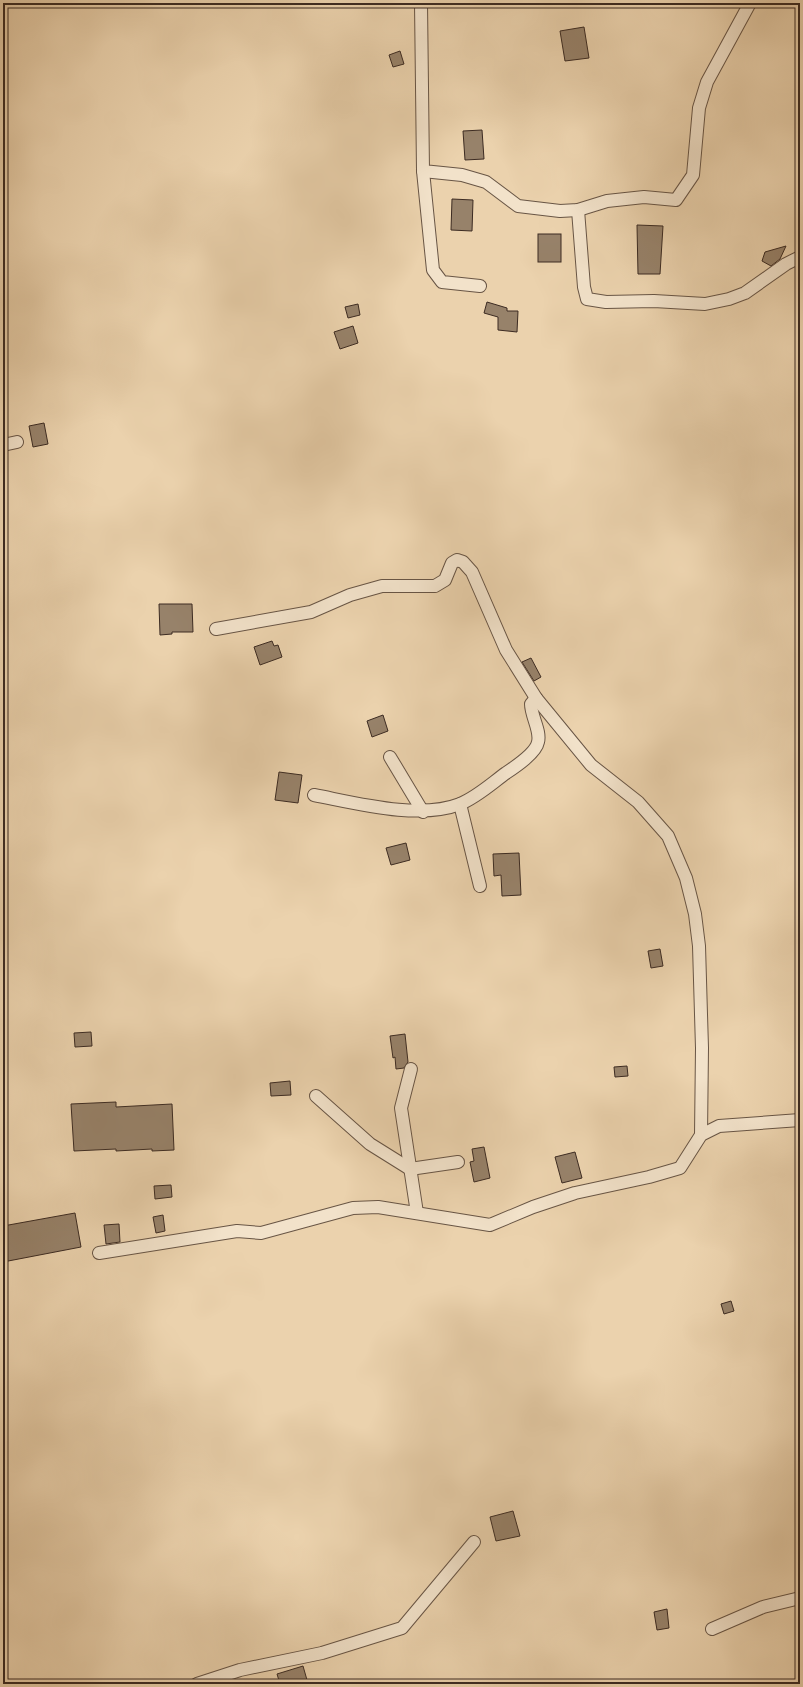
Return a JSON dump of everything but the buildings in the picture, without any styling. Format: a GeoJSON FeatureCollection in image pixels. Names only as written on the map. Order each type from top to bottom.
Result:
{"type":"FeatureCollection","features":[{"type":"Feature","properties":{"kind":"street"},"geometry":{"type":"LineString","coordinates":[[420,3],[423,171],[433,270],[442,282],[480,286]]}},
{"type":"Feature","properties":{"kind":"street"},"geometry":{"type":"LineString","coordinates":[[423,171],[462,175],[486,182],[518,206],[560,211],[578,210],[607,201],[644,197],[676,200],[692,174],[699,108],[707,82],[750,3]]}},
{"type":"Feature","properties":{"kind":"street"},"geometry":{"type":"LineString","coordinates":[[578,210],[584,287],[587,299],[606,302],[654,301],[705,304],[729,299],[745,293],[786,264],[800,257]]}},
{"type":"Feature","properties":{"kind":"street"},"geometry":{"type":"LineString","coordinates":[[3,445],[17,442]]}},
{"type":"Feature","properties":{"kind":"street"},"geometry":{"type":"LineString","coordinates":[[216,629],[312,612],[350,596],[382,586],[435,586],[444,580],[452,563],[457,560],[463,562],[472,572],[506,650],[536,698],[591,765],[638,802],[668,836],[686,878],[695,914],[699,946],[702,1048],[701,1135]]}},
{"type":"Feature","properties":{"kind":"street"},"geometry":{"type":"LineString","coordinates":[[314,795],[370,806],[423,812],[460,804],[512,769],[532,752],[538,744],[539,738],[531,712],[531,704],[536,698]]}},
{"type":"Feature","properties":{"kind":"street"},"geometry":{"type":"LineString","coordinates":[[390,757],[423,812]]}},
{"type":"Feature","properties":{"kind":"street"},"geometry":{"type":"LineString","coordinates":[[460,804],[480,886]]}},
{"type":"Feature","properties":{"kind":"street"},"geometry":{"type":"LineString","coordinates":[[411,1069],[400,1108],[417,1213]]}},
{"type":"Feature","properties":{"kind":"street"},"geometry":{"type":"LineString","coordinates":[[316,1096],[370,1144],[410,1169],[458,1162]]}},
{"type":"Feature","properties":{"kind":"street"},"geometry":{"type":"LineString","coordinates":[[99,1253],[237,1231],[261,1233],[352,1208],[378,1207],[490,1225],[533,1207],[575,1193],[649,1177],[680,1168],[701,1135],[719,1126],[800,1120]]}},
{"type":"Feature","properties":{"kind":"street"},"geometry":{"type":"LineString","coordinates":[[197,1684],[240,1670],[322,1653],[402,1628],[474,1542]]}},
{"type":"Feature","properties":{"kind":"street"},"geometry":{"type":"LineString","coordinates":[[712,1629],[763,1607],[800,1598]]}}]}
